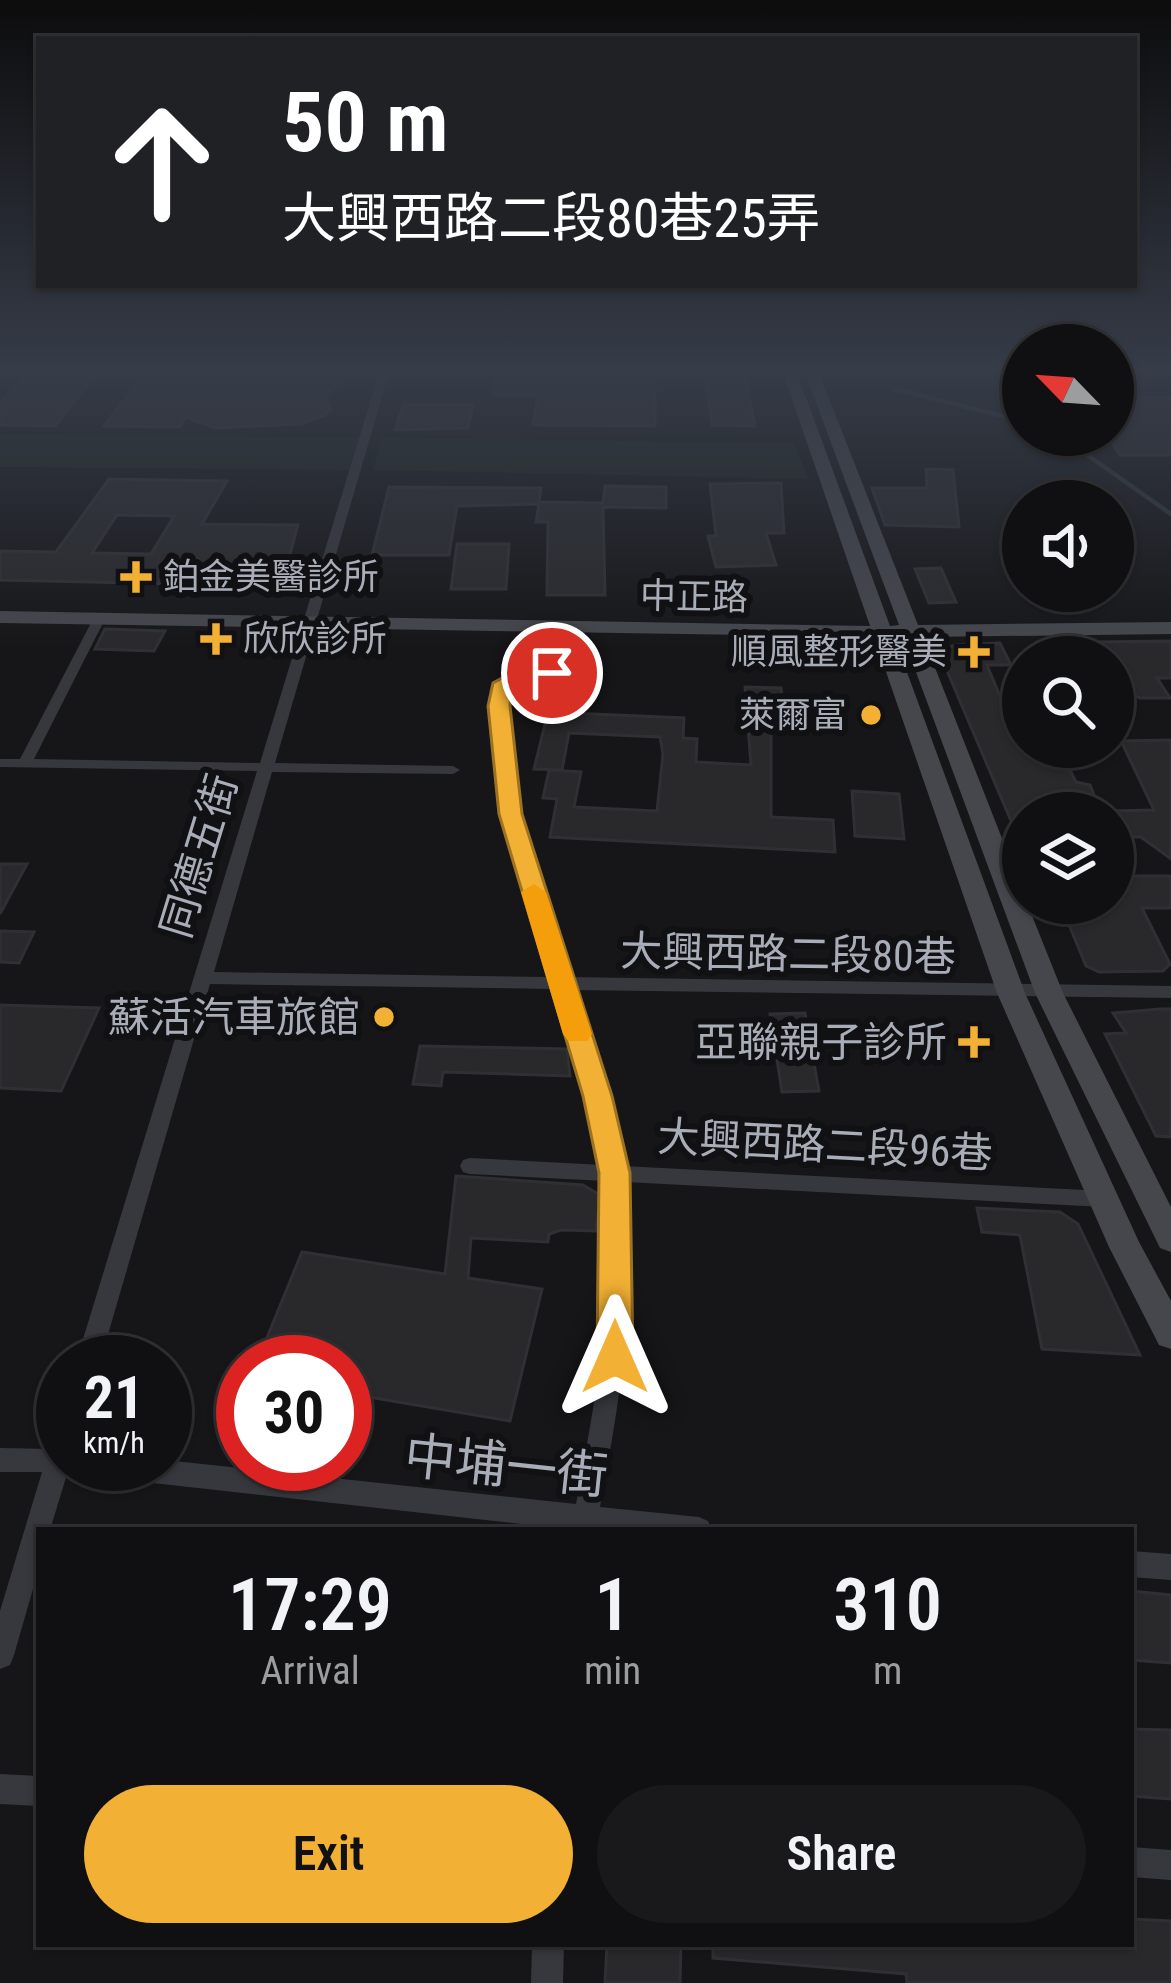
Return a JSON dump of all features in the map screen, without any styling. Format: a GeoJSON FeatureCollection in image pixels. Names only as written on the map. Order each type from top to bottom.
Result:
{"type":"FeatureCollection","features":[{"type":"Feature","properties":{"kind":"street","name":"同德五街"},"geometry":{"type":"LineString","coordinates":[[96,1335],[356,466]]}},
{"type":"Feature","properties":{"kind":"street"},"geometry":{"type":"LineString","coordinates":[[822,466],[1011,994],[1103,1198],[1171,1334]]}},
{"type":"Feature","properties":{"kind":"street"},"geometry":{"type":"LineString","coordinates":[[847,466],[1049,993],[1171,1239]]}},
{"type":"Feature","properties":{"kind":"street","name":"中正路"},"geometry":{"type":"LineString","coordinates":[[0,602],[312,615],[1171,628]]}},
{"type":"Feature","properties":{"kind":"street","name":"中正路"},"geometry":{"type":"LineString","coordinates":[[907,624],[1171,613]]}},
{"type":"Feature","properties":{"kind":"street","name":"中正路"},"geometry":{"type":"LineString","coordinates":[[0,616],[312,615]]}},
{"type":"Feature","properties":{"kind":"street"},"geometry":{"type":"LineString","coordinates":[[25,763],[99,619]]}},
{"type":"Feature","properties":{"kind":"street"},"geometry":{"type":"LineString","coordinates":[[552,673],[522,676],[501,687],[510,814],[598,1096],[614,1173],[615,1357],[585,1521]]}},
{"type":"Feature","properties":{"kind":"street"},"geometry":{"type":"LineString","coordinates":[[0,763],[453,770]]}},
{"type":"Feature","properties":{"kind":"street","name":"大興西路二段80巷"},"geometry":{"type":"LineString","coordinates":[[203,978],[1011,994],[1171,992]]}},
{"type":"Feature","properties":{"kind":"street","name":"大興西路二段96巷"},"geometry":{"type":"LineString","coordinates":[[470,1166],[1103,1198]]}},
{"type":"Feature","properties":{"kind":"street"},"geometry":{"type":"LineString","coordinates":[[0,1460],[36,1458]]}},
{"type":"Feature","properties":{"kind":"street","name":"中埔一街"},"geometry":{"type":"LineString","coordinates":[[192,1476],[661,1527]]}},
{"type":"Feature","properties":{"kind":"street"},"geometry":{"type":"LineString","coordinates":[[40,1527],[51,1491]]}},
{"type":"Feature","properties":{"kind":"street"},"geometry":{"type":"LineString","coordinates":[[0,1655],[36,1539]]}},
{"type":"Feature","properties":{"kind":"street"},"geometry":{"type":"LineString","coordinates":[[1134,1564],[1171,1567]]}},
{"type":"Feature","properties":{"kind":"street"},"geometry":{"type":"LineString","coordinates":[[0,1789],[36,1792]]}},
{"type":"Feature","properties":{"kind":"street"},"geometry":{"type":"LineString","coordinates":[[1134,1862],[1171,1864]]}},
{"type":"Feature","properties":{"kind":"street"},"geometry":{"type":"LineString","coordinates":[[547,1983],[548,1947]]}},
{"type":"Feature","properties":{"kind":"shaded area"},"geometry":{"type":"Polygon","coordinates":[[[0,466],[351,466],[350,470],[0,466]]]}},
{"type":"Feature","properties":{"kind":"shaded area"},"geometry":{"type":"Polygon","coordinates":[[[374,466],[803,466],[809,479],[373,470],[374,466]]]}},
{"type":"Feature","properties":{"kind":"building"},"geometry":{"type":"Polygon","coordinates":[[[926,469],[953,470],[959,527],[885,525],[872,488],[927,488],[926,469]]]}},
{"type":"Feature","properties":{"kind":"building"},"geometry":{"type":"Polygon","coordinates":[[[109,479],[227,481],[202,524],[298,525],[283,579],[263,586],[0,580],[0,551],[56,552],[109,479]],[[117,515],[92,553],[151,554],[174,516],[117,515]]]}},
{"type":"Feature","properties":{"kind":"building"},"geometry":{"type":"Polygon","coordinates":[[[781,483],[784,533],[766,533],[776,565],[716,567],[708,536],[716,536],[710,484],[781,483]]]}},
{"type":"Feature","properties":{"kind":"building"},"geometry":{"type":"Polygon","coordinates":[[[605,486],[666,487],[666,508],[603,507],[605,595],[547,595],[548,522],[536,522],[539,504],[457,506],[449,555],[372,555],[389,487],[541,488],[539,502],[603,503],[605,486]]]}},
{"type":"Feature","properties":{"kind":"building"},"geometry":{"type":"Polygon","coordinates":[[[457,544],[509,544],[506,589],[451,589],[457,544]]]}},
{"type":"Feature","properties":{"kind":"building"},"geometry":{"type":"Polygon","coordinates":[[[941,568],[956,602],[929,603],[915,569],[941,568]]]}},
{"type":"Feature","properties":{"kind":"building"},"geometry":{"type":"Polygon","coordinates":[[[105,629],[165,631],[154,651],[95,649],[105,629]]]}},
{"type":"Feature","properties":{"kind":"building"},"geometry":{"type":"Polygon","coordinates":[[[1134,641],[1171,641],[1171,678],[1157,678],[1170,698],[1134,695],[1134,641]]]}},
{"type":"Feature","properties":{"kind":"building"},"geometry":{"type":"Polygon","coordinates":[[[1000,643],[1002,647],[1002,665],[987,665],[1002,701],[1002,768],[1069,768],[1076,782],[1090,785],[1093,792],[1002,792],[1002,800],[942,659],[945,649],[1000,643]]]}},
{"type":"Feature","properties":{"kind":"building"},"geometry":{"type":"Polygon","coordinates":[[[745,687],[781,688],[782,697],[827,698],[832,733],[771,731],[771,817],[833,820],[835,852],[550,837],[557,799],[543,798],[549,770],[581,772],[574,807],[657,811],[663,754],[660,737],[569,733],[562,770],[534,769],[548,712],[684,718],[683,738],[697,739],[696,762],[751,765],[745,687]]]}},
{"type":"Feature","properties":{"kind":"building"},"geometry":{"type":"Polygon","coordinates":[[[1171,740],[1171,859],[1134,837],[1134,810],[1154,810],[1134,768],[1134,741],[1171,740]]]}},
{"type":"Feature","properties":{"kind":"building"},"geometry":{"type":"Polygon","coordinates":[[[852,791],[899,794],[904,839],[855,836],[852,791]]]}},
{"type":"Feature","properties":{"kind":"building"},"geometry":{"type":"Polygon","coordinates":[[[0,864],[27,864],[0,914],[0,864]]]}},
{"type":"Feature","properties":{"kind":"building"},"geometry":{"type":"Polygon","coordinates":[[[1134,876],[1171,876],[1171,908],[1142,908],[1170,964],[1163,971],[1099,972],[1086,966],[1069,924],[1134,924],[1134,876]]]}},
{"type":"Feature","properties":{"kind":"building"},"geometry":{"type":"Polygon","coordinates":[[[0,931],[34,932],[19,963],[0,962],[0,931]]]}},
{"type":"Feature","properties":{"kind":"building"},"geometry":{"type":"Polygon","coordinates":[[[0,1005],[99,1008],[61,1091],[0,1088],[0,1005]]]}},
{"type":"Feature","properties":{"kind":"building"},"geometry":{"type":"Polygon","coordinates":[[[1171,1009],[1171,1137],[1156,1136],[1105,1034],[1126,1033],[1113,1013],[1171,1009]]]}},
{"type":"Feature","properties":{"kind":"building"},"geometry":{"type":"Polygon","coordinates":[[[805,1013],[819,1091],[782,1092],[770,1014],[805,1013]]]}},
{"type":"Feature","properties":{"kind":"building"},"geometry":{"type":"Polygon","coordinates":[[[420,1046],[567,1049],[570,1076],[443,1072],[441,1086],[413,1084],[420,1046]]]}},
{"type":"Feature","properties":{"kind":"building"},"geometry":{"type":"Polygon","coordinates":[[[456,1176],[583,1185],[600,1195],[596,1231],[561,1230],[549,1234],[548,1242],[471,1238],[468,1278],[542,1289],[510,1421],[372,1398],[372,1335],[268,1335],[302,1252],[445,1274],[456,1176]]]}},
{"type":"Feature","properties":{"kind":"building"},"geometry":{"type":"Polygon","coordinates":[[[977,1208],[1060,1212],[1078,1224],[1140,1355],[1042,1349],[1020,1235],[982,1232],[977,1208]]]}},
{"type":"Feature","properties":{"kind":"building"},"geometry":{"type":"Polygon","coordinates":[[[1134,1591],[1171,1595],[1171,1663],[1134,1660],[1134,1591]]]}},
{"type":"Feature","properties":{"kind":"building"},"geometry":{"type":"Polygon","coordinates":[[[1134,1729],[1171,1730],[1171,1799],[1134,1796],[1134,1729]]]}},
{"type":"Feature","properties":{"kind":"building"},"geometry":{"type":"Polygon","coordinates":[[[1134,1919],[1171,1921],[1171,1983],[907,1983],[906,1974],[713,1958],[713,1947],[1134,1947],[1134,1919]]]}},
{"type":"Feature","properties":{"kind":"building"},"geometry":{"type":"Polygon","coordinates":[[[607,1947],[681,1947],[680,1983],[605,1983],[607,1947]]]}},
{"type":"Feature","properties":{"kind":"waterway"},"geometry":{"type":"LineString","coordinates":[[1102,466],[1171,514]]}},
{"type":"Feature","properties":{"kind":"slow traffic"},"geometry":{"type":"LineString","coordinates":[[534,892],[578,1034]]}},
{"type":"Feature","properties":{"kind":"place","name":"鉑金美醫診所"},"geometry":{"type":"Point","coordinates":[136,577]}},
{"type":"Feature","properties":{"kind":"place","name":"欣欣診所"},"geometry":{"type":"Point","coordinates":[216,639]}},
{"type":"Feature","properties":{"kind":"place","name":"順風整形醫美"},"geometry":{"type":"Point","coordinates":[974,652]}},
{"type":"Feature","properties":{"kind":"place","name":"萊爾富"},"geometry":{"type":"Point","coordinates":[871,715]}},
{"type":"Feature","properties":{"kind":"place","name":"蘇活汽車旅館"},"geometry":{"type":"Point","coordinates":[384,1017]}},
{"type":"Feature","properties":{"kind":"place","name":"亞聯親子診所"},"geometry":{"type":"Point","coordinates":[974,1042]}},
{"type":"Feature","properties":{"kind":"route"},"geometry":{"type":"LineString","coordinates":[[552,673],[522,676],[501,687],[499,706],[510,814],[598,1096],[614,1173],[615,1357]]}}]}
